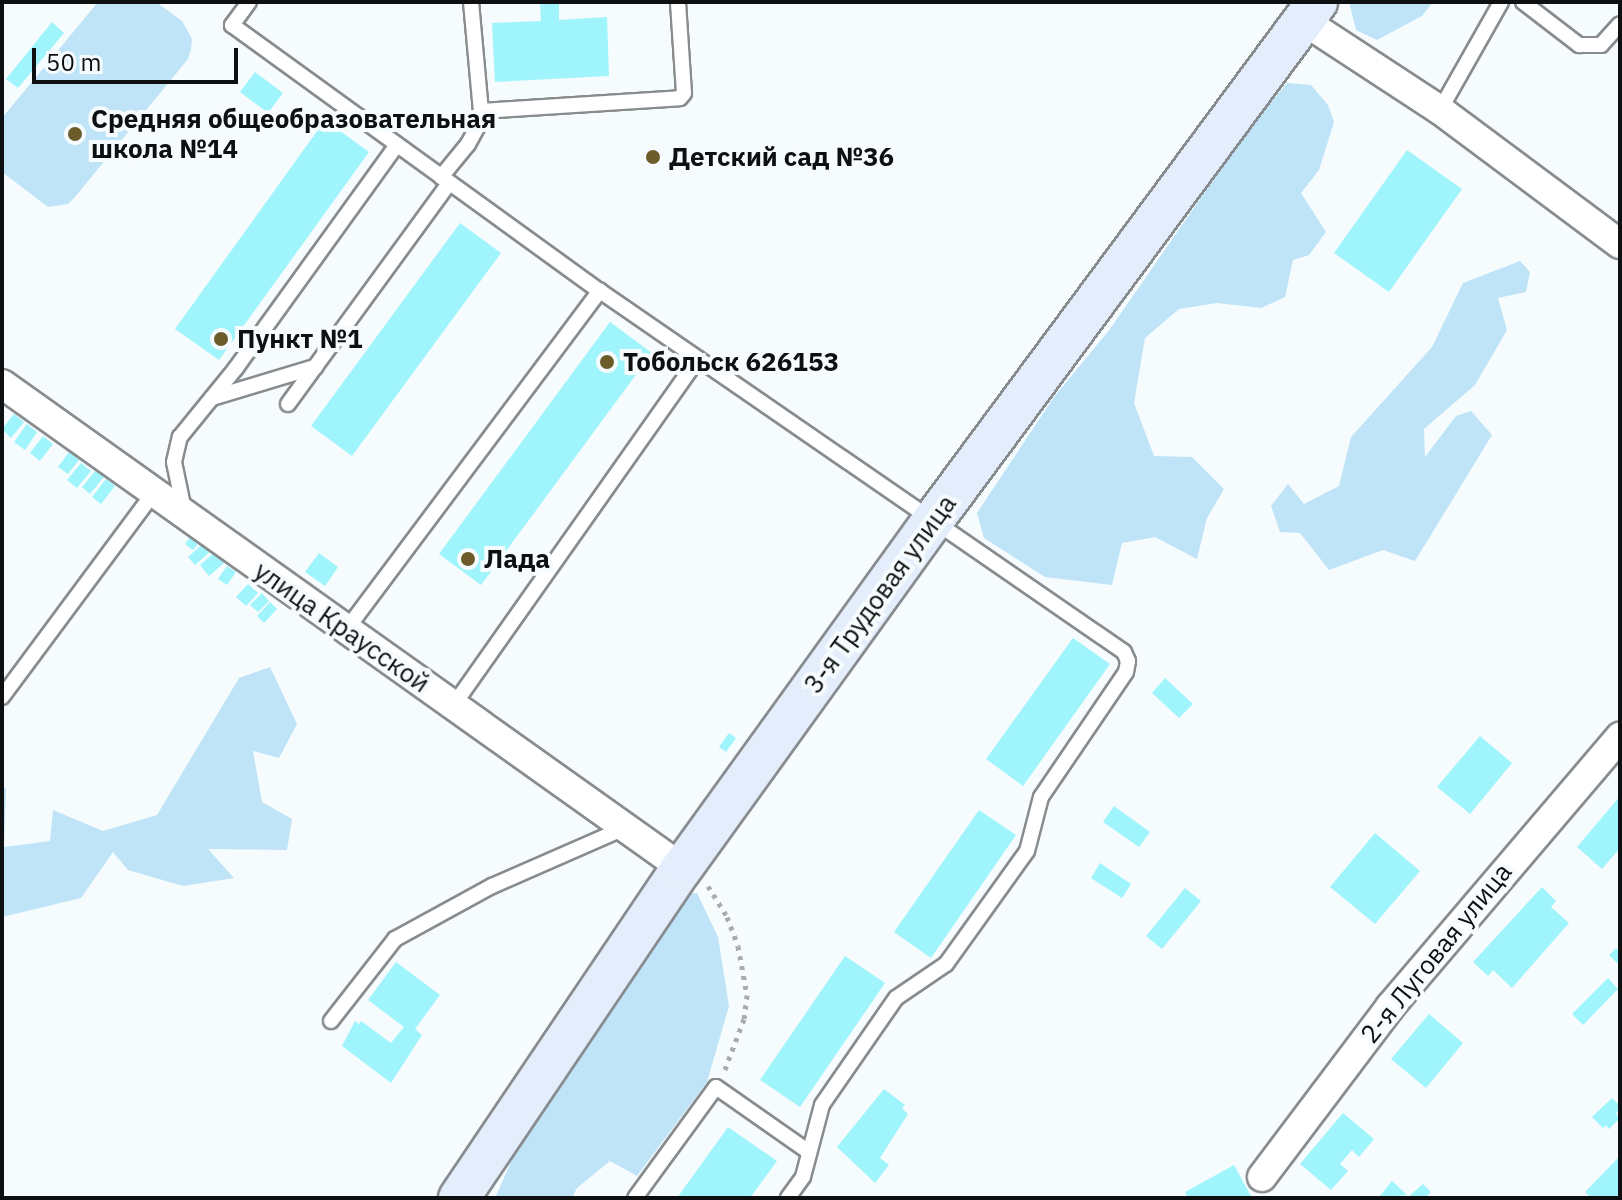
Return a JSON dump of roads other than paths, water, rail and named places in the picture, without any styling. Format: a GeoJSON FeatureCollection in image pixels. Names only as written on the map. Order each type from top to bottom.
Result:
{"type":"FeatureCollection","features":[{"type":"Feature","properties":{"kind":"street"},"geometry":{"type":"LineString","coordinates":[[1310,11],[1620,244]]}},
{"type":"Feature","properties":{"kind":"street","name":"3-я Трудовая улица"},"geometry":{"type":"LineString","coordinates":[[459,1198],[682,868],[932,522],[1310,11]]}},
{"type":"Feature","properties":{"kind":"street","name":"улица Краусской"},"geometry":{"type":"LineString","coordinates":[[2,384],[682,868]]}},
{"type":"Feature","properties":{"kind":"street","name":"2-я Луговая улица"},"geometry":{"type":"LineString","coordinates":[[1262,1177],[1390,1007],[1620,737]]}},
{"type":"Feature","properties":{"kind":"lane"},"geometry":{"type":"LineString","coordinates":[[249,2],[232,25],[600,291],[1124,652],[1128,661],[1126,672],[1041,797],[1027,851],[946,964],[896,998],[822,1105],[803,1177],[788,1198]]}},
{"type":"Feature","properties":{"kind":"lane"},"geometry":{"type":"LineString","coordinates":[[288,404],[445,180],[478,126],[481,111],[471,2]]}},
{"type":"Feature","properties":{"kind":"lane"},"geometry":{"type":"LineString","coordinates":[[481,111],[680,98],[684,93],[678,2]]}},
{"type":"Feature","properties":{"kind":"lane"},"geometry":{"type":"LineString","coordinates":[[1440,110],[1501,2]]}},
{"type":"Feature","properties":{"kind":"lane"},"geometry":{"type":"LineString","coordinates":[[1523,2],[1579,45],[1590,48],[1601,45],[1620,24]]}},
{"type":"Feature","properties":{"kind":"lane"},"geometry":{"type":"LineString","coordinates":[[186,517],[174,462],[174,447],[397,145]]}},
{"type":"Feature","properties":{"kind":"lane"},"geometry":{"type":"LineString","coordinates":[[346,630],[600,291]]}},
{"type":"Feature","properties":{"kind":"lane"},"geometry":{"type":"LineString","coordinates":[[453,706],[698,359]]}},
{"type":"Feature","properties":{"kind":"lane"},"geometry":{"type":"LineString","coordinates":[[210,399],[315,367]]}},
{"type":"Feature","properties":{"kind":"lane"},"geometry":{"type":"LineString","coordinates":[[2,697],[153,494]]}},
{"type":"Feature","properties":{"kind":"lane"},"geometry":{"type":"LineString","coordinates":[[331,1021],[384,948],[395,939],[492,886],[625,828]]}},
{"type":"Feature","properties":{"kind":"lane"},"geometry":{"type":"LineString","coordinates":[[635,1198],[716,1087],[809,1152]]}},
{"type":"Feature","properties":{"kind":"place","name":"Средняя общеобразовательная школа №14"},"geometry":{"type":"Point","coordinates":[75,134]}},
{"type":"Feature","properties":{"kind":"place","name":"Детский сад №36"},"geometry":{"type":"Point","coordinates":[653,157]}},
{"type":"Feature","properties":{"kind":"place","name":"Пункт №1"},"geometry":{"type":"Point","coordinates":[221,339]}},
{"type":"Feature","properties":{"kind":"place","name":"Тобольск 626153"},"geometry":{"type":"Point","coordinates":[607,362]}},
{"type":"Feature","properties":{"kind":"place","name":"Лада"},"geometry":{"type":"Point","coordinates":[468,559]}}]}
